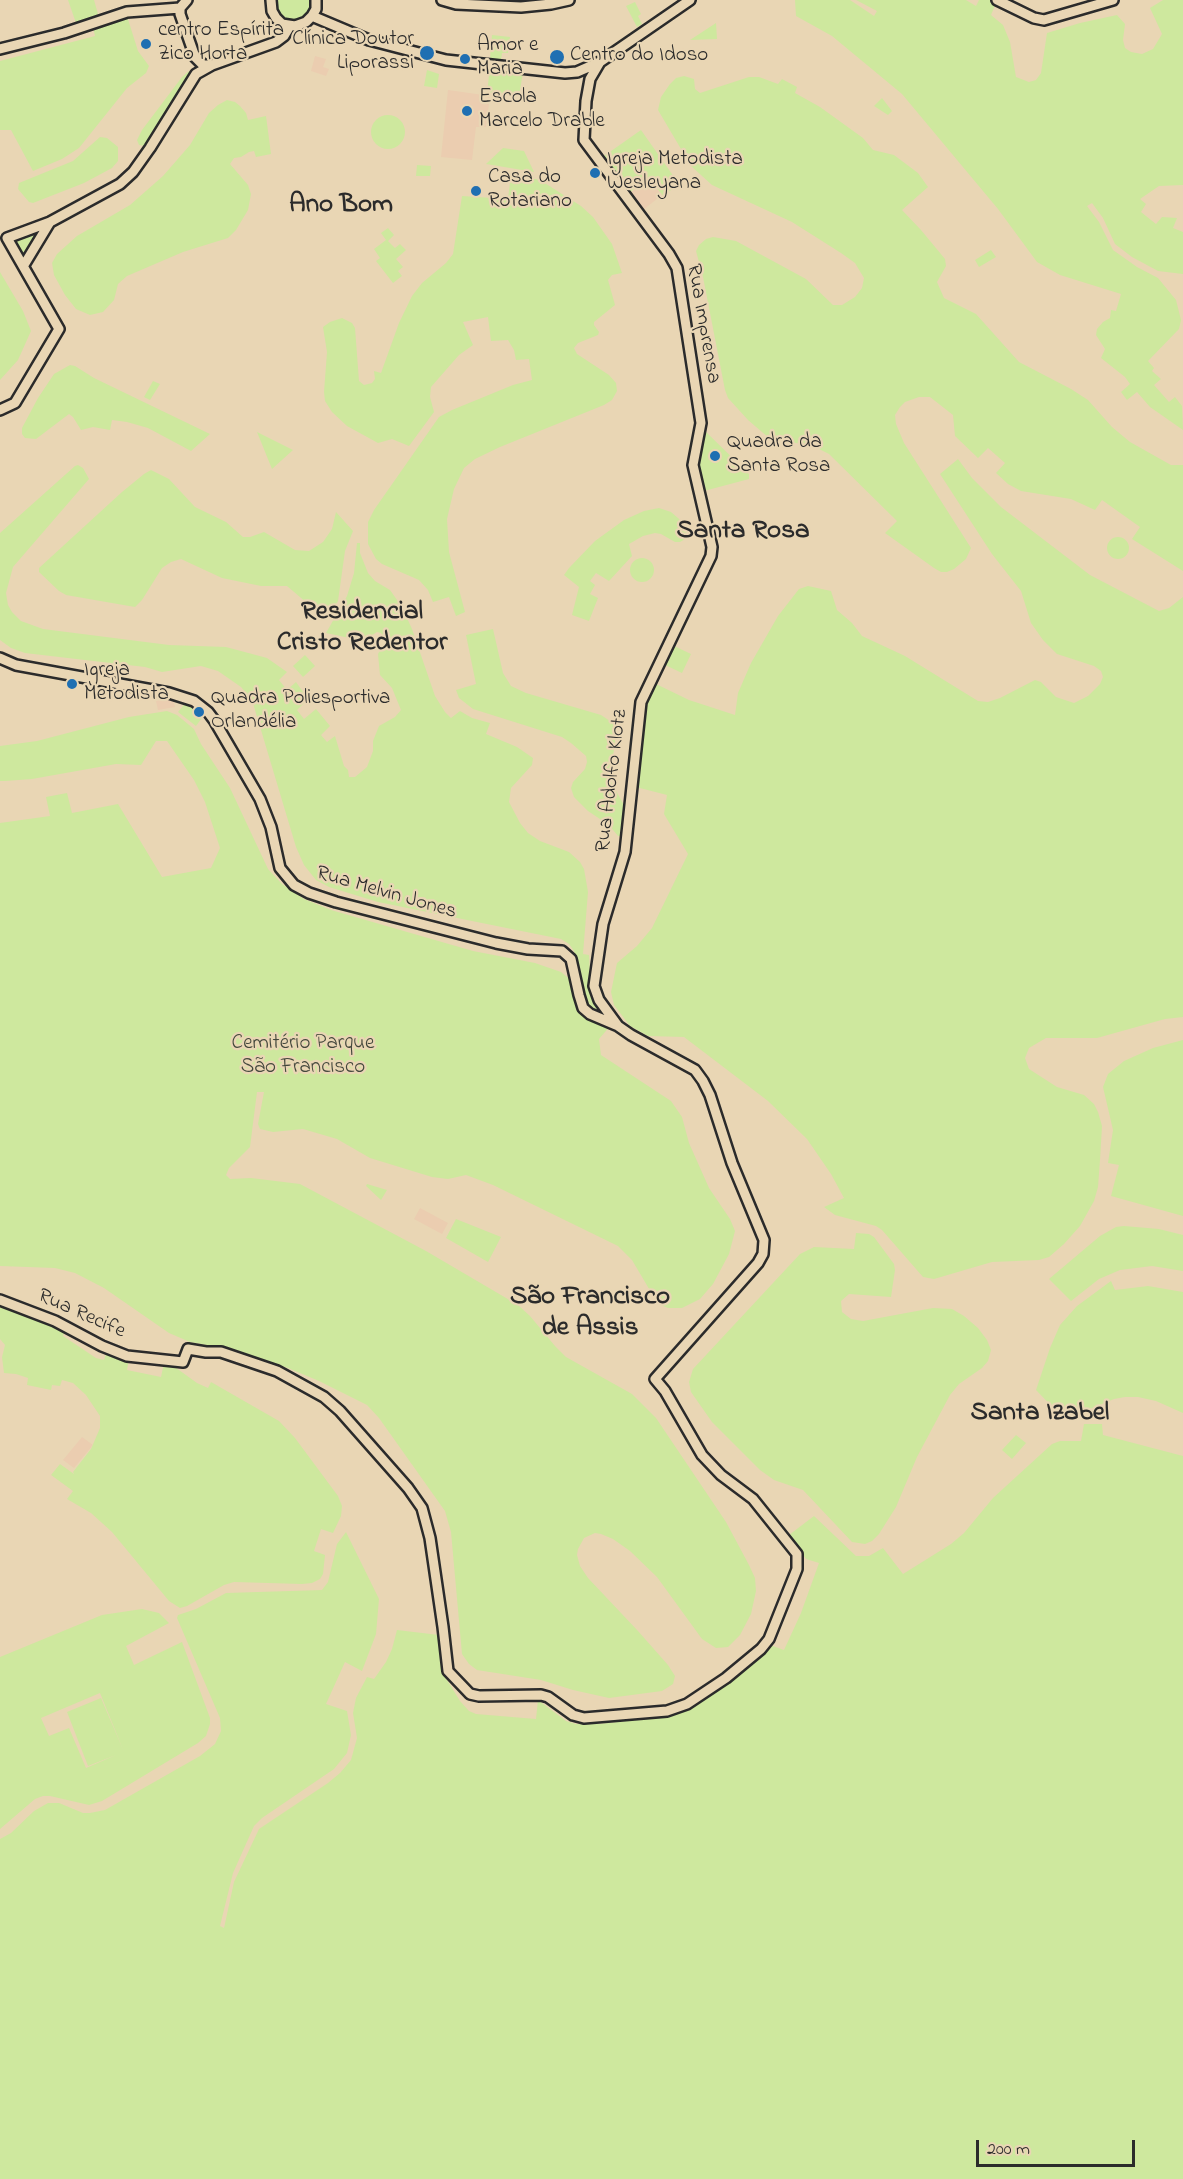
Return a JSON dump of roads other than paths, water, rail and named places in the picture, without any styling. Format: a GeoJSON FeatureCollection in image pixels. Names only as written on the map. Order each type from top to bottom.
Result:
{"type":"FeatureCollection","features":[{"type":"Feature","properties":{"kind":"street"},"geometry":{"type":"LineString","coordinates":[[187,0],[180,8],[180,14],[196,59],[201,65],[212,65]]}},
{"type":"Feature","properties":{"kind":"street"},"geometry":{"type":"LineString","coordinates":[[272,0],[272,11],[276,18],[290,26],[303,24],[312,16],[316,0]]}},
{"type":"Feature","properties":{"kind":"street"},"geometry":{"type":"LineString","coordinates":[[442,0],[456,4],[521,8],[570,0]]}},
{"type":"Feature","properties":{"kind":"street"},"geometry":{"type":"LineString","coordinates":[[312,16],[369,40],[446,60],[562,73],[577,72],[600,62],[690,0]]}},
{"type":"Feature","properties":{"kind":"street"},"geometry":{"type":"LineString","coordinates":[[997,0],[1042,20],[1113,0]]}},
{"type":"Feature","properties":{"kind":"street"},"geometry":{"type":"LineString","coordinates":[[0,49],[64,33],[127,12],[180,8]]}},
{"type":"Feature","properties":{"kind":"street"},"geometry":{"type":"LineString","coordinates":[[0,410],[15,403],[59,329],[7,238],[50,222],[112,189],[128,177],[150,148],[197,72],[276,42],[284,36],[290,26]]}},
{"type":"Feature","properties":{"kind":"street"},"geometry":{"type":"LineString","coordinates":[[192,81],[196,59]]}},
{"type":"Feature","properties":{"kind":"street","name":"Rua Imprensa"},"geometry":{"type":"LineString","coordinates":[[600,62],[590,79],[586,101],[584,140],[669,254],[678,274],[701,423],[693,460],[700,495]]}},
{"type":"Feature","properties":{"kind":"street"},"geometry":{"type":"LineString","coordinates":[[577,72],[590,79]]}},
{"type":"Feature","properties":{"kind":"street"},"geometry":{"type":"LineString","coordinates":[[24,265],[50,222]]}},
{"type":"Feature","properties":{"kind":"street","name":"Rua Adolfo Klotz"},"geometry":{"type":"LineString","coordinates":[[188,1349],[227,1354],[278,1371],[310,1388],[340,1411],[412,1493],[422,1508],[427,1525],[448,1671],[468,1693],[479,1696],[541,1695],[573,1715],[584,1718],[653,1713],[678,1708],[726,1678],[761,1649],[769,1639],[798,1564],[796,1552],[753,1499],[721,1475],[702,1455],[665,1391],[655,1379],[758,1263],[764,1248],[763,1238],[732,1163],[710,1095],[695,1070],[631,1035],[608,1018],[594,986],[603,924],[625,852],[640,705],[711,556],[711,543],[700,495]]}},
{"type":"Feature","properties":{"kind":"street","name":"Rua Melvin Jones"},"geometry":{"type":"LineString","coordinates":[[0,658],[16,665],[169,693],[194,701],[214,720],[261,799],[271,827],[280,868],[294,885],[336,902],[496,944],[562,951],[571,959],[583,1008],[590,1014],[608,1018]]}},
{"type":"Feature","properties":{"kind":"street","name":"Rua Recife"},"geometry":{"type":"LineString","coordinates":[[0,1300],[55,1321],[121,1354],[183,1362],[188,1349]]}},
{"type":"Feature","properties":{"kind":"place","name":"centro Espírita Zico Horta"},"geometry":{"type":"Point","coordinates":[146,44]}},
{"type":"Feature","properties":{"kind":"place","name":"Clínica Doutor Liporassi"},"geometry":{"type":"Point","coordinates":[427,53]}},
{"type":"Feature","properties":{"kind":"place","name":"Centro do Idoso"},"geometry":{"type":"Point","coordinates":[557,57]}},
{"type":"Feature","properties":{"kind":"place","name":"Amor e Maria"},"geometry":{"type":"Point","coordinates":[465,59]}},
{"type":"Feature","properties":{"kind":"place","name":"Escola Marcelo Drable"},"geometry":{"type":"Point","coordinates":[467,111]}},
{"type":"Feature","properties":{"kind":"place","name":"Igreja Metodista Wesleyana"},"geometry":{"type":"Point","coordinates":[595,173]}},
{"type":"Feature","properties":{"kind":"place","name":"Casa do Rotariano"},"geometry":{"type":"Point","coordinates":[476,191]}},
{"type":"Feature","properties":{"kind":"place","name":"Quadra da Santa Rosa"},"geometry":{"type":"Point","coordinates":[715,456]}},
{"type":"Feature","properties":{"kind":"place","name":"Igreja Metodista"},"geometry":{"type":"Point","coordinates":[72,684]}},
{"type":"Feature","properties":{"kind":"place","name":"Quadra Poliesportiva Orlandélia"},"geometry":{"type":"Point","coordinates":[199,712]}},
{"type":"Feature","properties":{"kind":"district","name":"Ano Bom"},"geometry":{"type":"Point","coordinates":[341,207]}},
{"type":"Feature","properties":{"kind":"district","name":"Santa Rosa"},"geometry":{"type":"Point","coordinates":[743,533]}},
{"type":"Feature","properties":{"kind":"district","name":"Residencial Cristo Redentor"},"geometry":{"type":"Point","coordinates":[362,630]}},
{"type":"Feature","properties":{"kind":"district","name":"São Francisco de Assis"},"geometry":{"type":"Point","coordinates":[590,1314]}},
{"type":"Feature","properties":{"kind":"district","name":"Santa Izabel"},"geometry":{"type":"Point","coordinates":[1040,1415]}},
{"type":"Feature","properties":{"kind":"park label","name":"Cemitério Parque São Francisco"},"geometry":{"type":"Point","coordinates":[303,1057]}}]}
